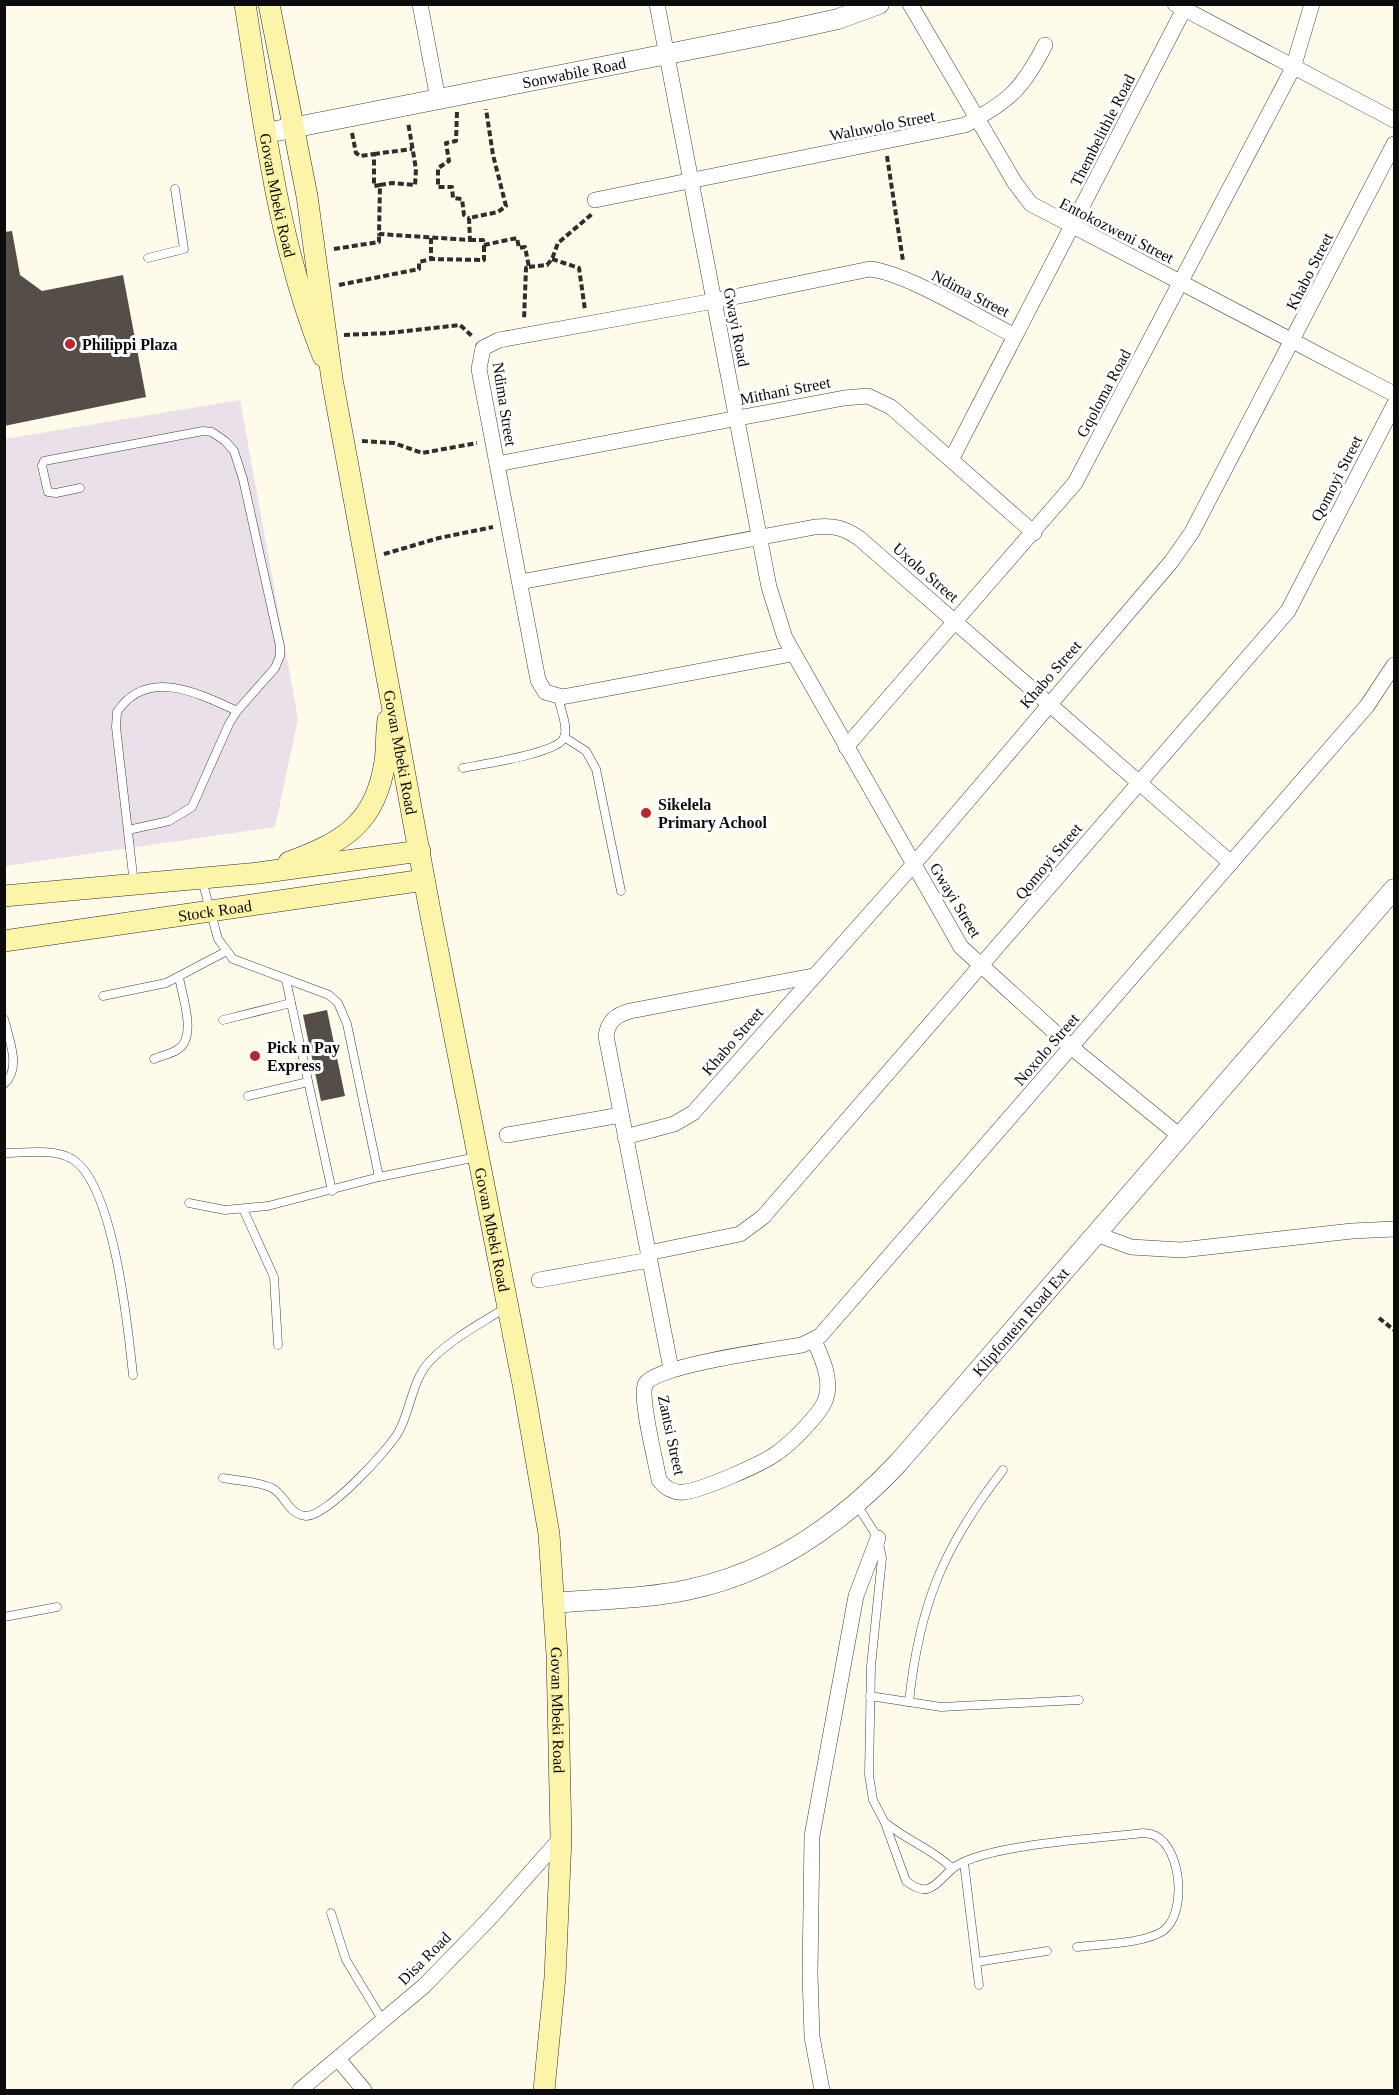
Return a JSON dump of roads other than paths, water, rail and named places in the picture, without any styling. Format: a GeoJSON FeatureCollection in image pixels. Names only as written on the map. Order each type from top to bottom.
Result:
{"type":"FeatureCollection","features":[{"type":"Feature","properties":{"kind":"main road","name":"Govan Mbeki Road"},"geometry":{"type":"LineString","coordinates":[[245,4],[278,203],[300,295],[332,379]]}},
{"type":"Feature","properties":{"kind":"main road","name":"Govan Mbeki Road"},"geometry":{"type":"LineString","coordinates":[[269,4],[321,288],[332,379],[343,441],[424,880],[508,1305],[549,1534],[555,1603],[560,1722],[561,1838],[555,1977],[544,2091]]}},
{"type":"Feature","properties":{"kind":"main road"},"geometry":{"type":"LineString","coordinates":[[258,873],[332,843],[365,819],[380,788],[391,695]]}},
{"type":"Feature","properties":{"kind":"main road","name":"Stock Road"},"geometry":{"type":"LineString","coordinates":[[4,896],[258,873],[420,851]]}},
{"type":"Feature","properties":{"kind":"main road","name":"Stock Road"},"geometry":{"type":"LineString","coordinates":[[4,941],[424,880]]}},
{"type":"Feature","properties":{"kind":"street"},"geometry":{"type":"LineString","coordinates":[[420,4],[446,98]]}},
{"type":"Feature","properties":{"kind":"street","name":"Gwayi Road"},"geometry":{"type":"LineString","coordinates":[[657,4],[759,536],[775,612],[792,654]]}},
{"type":"Feature","properties":{"kind":"street","name":"Sonwabile Road"},"geometry":{"type":"LineString","coordinates":[[266,133],[838,19],[879,4]]}},
{"type":"Feature","properties":{"kind":"street","name":"Entokozweni Street"},"geometry":{"type":"LineString","coordinates":[[910,4],[1024,197],[1037,208],[1395,394]]}},
{"type":"Feature","properties":{"kind":"street","name":"Gqoloma Road"},"geometry":{"type":"LineString","coordinates":[[846,747],[1075,483],[1293,68],[1312,4]]}},
{"type":"Feature","properties":{"kind":"street"},"geometry":{"type":"LineString","coordinates":[[1179,7],[1395,120]]}},
{"type":"Feature","properties":{"kind":"street","name":"Thembelithle Road"},"geometry":{"type":"LineString","coordinates":[[952,458],[1073,228],[1179,7]]}},
{"type":"Feature","properties":{"kind":"street","name":"Waluwolo Street"},"geometry":{"type":"LineString","coordinates":[[595,200],[955,129],[1004,102],[1024,83],[1046,45]]}},
{"type":"Feature","properties":{"kind":"street","name":"Khabo Street"},"geometry":{"type":"LineString","coordinates":[[625,1137],[688,1118],[914,864],[1048,703],[1171,562],[1187,540],[1395,144]]}},
{"type":"Feature","properties":{"kind":"street","name":"Ndima Street"},"geometry":{"type":"LineString","coordinates":[[558,697],[545,692],[538,680],[479,369],[483,348],[499,340],[714,301],[870,269],[883,270],[904,279],[1015,336]]}},
{"type":"Feature","properties":{"kind":"street","name":"Mithani Street"},"geometry":{"type":"LineString","coordinates":[[497,464],[736,418],[868,396],[891,406],[1034,533]]}},
{"type":"Feature","properties":{"kind":"street","name":"Qomoyi Street"},"geometry":{"type":"LineString","coordinates":[[649,1257],[740,1234],[756,1222],[981,967],[1288,611],[1395,405]]}},
{"type":"Feature","properties":{"kind":"street","name":"Uxolo Street"},"geometry":{"type":"LineString","coordinates":[[520,582],[759,536],[827,525],[846,529],[956,622],[1231,863]]}},
{"type":"Feature","properties":{"kind":"street"},"geometry":{"type":"LineString","coordinates":[[558,697],[792,654]]}},
{"type":"Feature","properties":{"kind":"street","name":"Gwayi Street"},"geometry":{"type":"LineString","coordinates":[[792,654],[961,946],[981,967],[1071,1047],[1180,1136]]}},
{"type":"Feature","properties":{"kind":"street","name":"Noxolo Street"},"geometry":{"type":"LineString","coordinates":[[814,1341],[1367,706],[1395,665]]}},
{"type":"Feature","properties":{"kind":"street","name":"Klipfontein Road Ext"},"geometry":{"type":"LineString","coordinates":[[555,1603],[685,1591],[729,1579],[789,1551],[856,1505],[899,1462],[1395,889]]}},
{"type":"Feature","properties":{"kind":"street","name":"Zantsi Street"},"geometry":{"type":"LineString","coordinates":[[813,976],[630,1011],[614,1018],[606,1036],[671,1369],[649,1379],[645,1384],[644,1400],[659,1480],[669,1489],[682,1492],[695,1490],[778,1453],[822,1407],[828,1388],[822,1356],[814,1341]]}},
{"type":"Feature","properties":{"kind":"street"},"geometry":{"type":"LineString","coordinates":[[507,1135],[621,1115]]}},
{"type":"Feature","properties":{"kind":"street"},"geometry":{"type":"LineString","coordinates":[[1096,1234],[1131,1247],[1182,1250],[1395,1229]]}},
{"type":"Feature","properties":{"kind":"street"},"geometry":{"type":"LineString","coordinates":[[539,1280],[649,1257]]}},
{"type":"Feature","properties":{"kind":"street"},"geometry":{"type":"LineString","coordinates":[[671,1369],[814,1341]]}},
{"type":"Feature","properties":{"kind":"street"},"geometry":{"type":"LineString","coordinates":[[822,2091],[811,2016],[812,1836],[856,1596],[878,1538]]}},
{"type":"Feature","properties":{"kind":"street","name":"Disa Road"},"geometry":{"type":"LineString","coordinates":[[300,2091],[424,1986],[561,1838]]}},
{"type":"Feature","properties":{"kind":"street"},"geometry":{"type":"LineString","coordinates":[[338,2059],[364,2091]]}},
{"type":"Feature","properties":{"kind":"lane"},"geometry":{"type":"LineString","coordinates":[[148,258],[184,249],[175,189]]}},
{"type":"Feature","properties":{"kind":"lane"},"geometry":{"type":"LineString","coordinates":[[80,488],[56,493],[48,492],[42,466],[44,461],[203,431],[212,432],[225,441],[234,451],[243,478],[280,656],[275,668],[237,711],[215,752],[192,807],[169,821],[128,830]]}},
{"type":"Feature","properties":{"kind":"lane"},"geometry":{"type":"LineString","coordinates":[[134,885],[115,719],[122,705],[144,691],[174,686],[237,711]]}},
{"type":"Feature","properties":{"kind":"lane"},"geometry":{"type":"LineString","coordinates":[[558,697],[564,737],[586,752],[596,769],[621,891]]}},
{"type":"Feature","properties":{"kind":"lane"},"geometry":{"type":"LineString","coordinates":[[463,768],[545,750],[553,747],[564,737]]}},
{"type":"Feature","properties":{"kind":"lane"},"geometry":{"type":"LineString","coordinates":[[201,879],[208,910],[225,952],[240,963],[329,995],[343,1011],[379,1177]]}},
{"type":"Feature","properties":{"kind":"lane"},"geometry":{"type":"LineString","coordinates":[[103,996],[152,988],[179,977],[225,952]]}},
{"type":"Feature","properties":{"kind":"lane"},"geometry":{"type":"LineString","coordinates":[[154,1059],[177,1050],[186,1036],[187,1023],[179,977]]}},
{"type":"Feature","properties":{"kind":"lane"},"geometry":{"type":"LineString","coordinates":[[286,980],[332,1191]]}},
{"type":"Feature","properties":{"kind":"lane"},"geometry":{"type":"LineString","coordinates":[[223,1020],[291,1003]]}},
{"type":"Feature","properties":{"kind":"lane"},"geometry":{"type":"LineString","coordinates":[[4,1019],[14,1073],[4,1084]]}},
{"type":"Feature","properties":{"kind":"lane"},"geometry":{"type":"LineString","coordinates":[[248,1096],[308,1082]]}},
{"type":"Feature","properties":{"kind":"lane"},"geometry":{"type":"LineString","coordinates":[[4,1153],[64,1155],[82,1168],[112,1235],[124,1297],[133,1375]]}},
{"type":"Feature","properties":{"kind":"lane"},"geometry":{"type":"LineString","coordinates":[[189,1203],[225,1210],[268,1206],[379,1177],[478,1157]]}},
{"type":"Feature","properties":{"kind":"lane"},"geometry":{"type":"LineString","coordinates":[[243,1209],[274,1277],[278,1344]]}},
{"type":"Feature","properties":{"kind":"lane"},"geometry":{"type":"LineString","coordinates":[[222,1478],[273,1488],[289,1508],[299,1515],[312,1515],[321,1511],[335,1501],[395,1438],[420,1376],[430,1360],[508,1305]]}},
{"type":"Feature","properties":{"kind":"lane"},"geometry":{"type":"LineString","coordinates":[[909,1702],[914,1651],[932,1591],[960,1530],[1003,1470]]}},
{"type":"Feature","properties":{"kind":"lane"},"geometry":{"type":"LineString","coordinates":[[856,1505],[878,1538],[882,1569],[870,1696],[870,1781],[873,1800],[885,1823],[902,1875],[911,1885],[922,1889],[934,1888],[952,1868],[996,1851],[1149,1833],[1159,1837],[1169,1848],[1178,1881],[1178,1901],[1169,1924],[1164,1930],[1149,1938],[1077,1947]]}},
{"type":"Feature","properties":{"kind":"lane"},"geometry":{"type":"LineString","coordinates":[[4,1617],[57,1607]]}},
{"type":"Feature","properties":{"kind":"lane"},"geometry":{"type":"LineString","coordinates":[[870,1696],[941,1707],[981,1707],[1079,1700]]}},
{"type":"Feature","properties":{"kind":"lane"},"geometry":{"type":"LineString","coordinates":[[885,1823],[900,1834],[939,1855],[952,1868]]}},
{"type":"Feature","properties":{"kind":"lane"},"geometry":{"type":"LineString","coordinates":[[964,1863],[979,1985]]}},
{"type":"Feature","properties":{"kind":"lane"},"geometry":{"type":"LineString","coordinates":[[331,1913],[345,1958],[383,2020]]}},
{"type":"Feature","properties":{"kind":"lane"},"geometry":{"type":"LineString","coordinates":[[977,1962],[1047,1951]]}},
{"type":"Feature","properties":{"kind":"place","name":"Philippi Plaza"},"geometry":{"type":"Point","coordinates":[70,344]}},
{"type":"Feature","properties":{"kind":"place","name":"Sikelela Primary Achool"},"geometry":{"type":"Point","coordinates":[646,813]}},
{"type":"Feature","properties":{"kind":"place","name":"Pick n Pay Express"},"geometry":{"type":"Point","coordinates":[255,1056]}}]}
